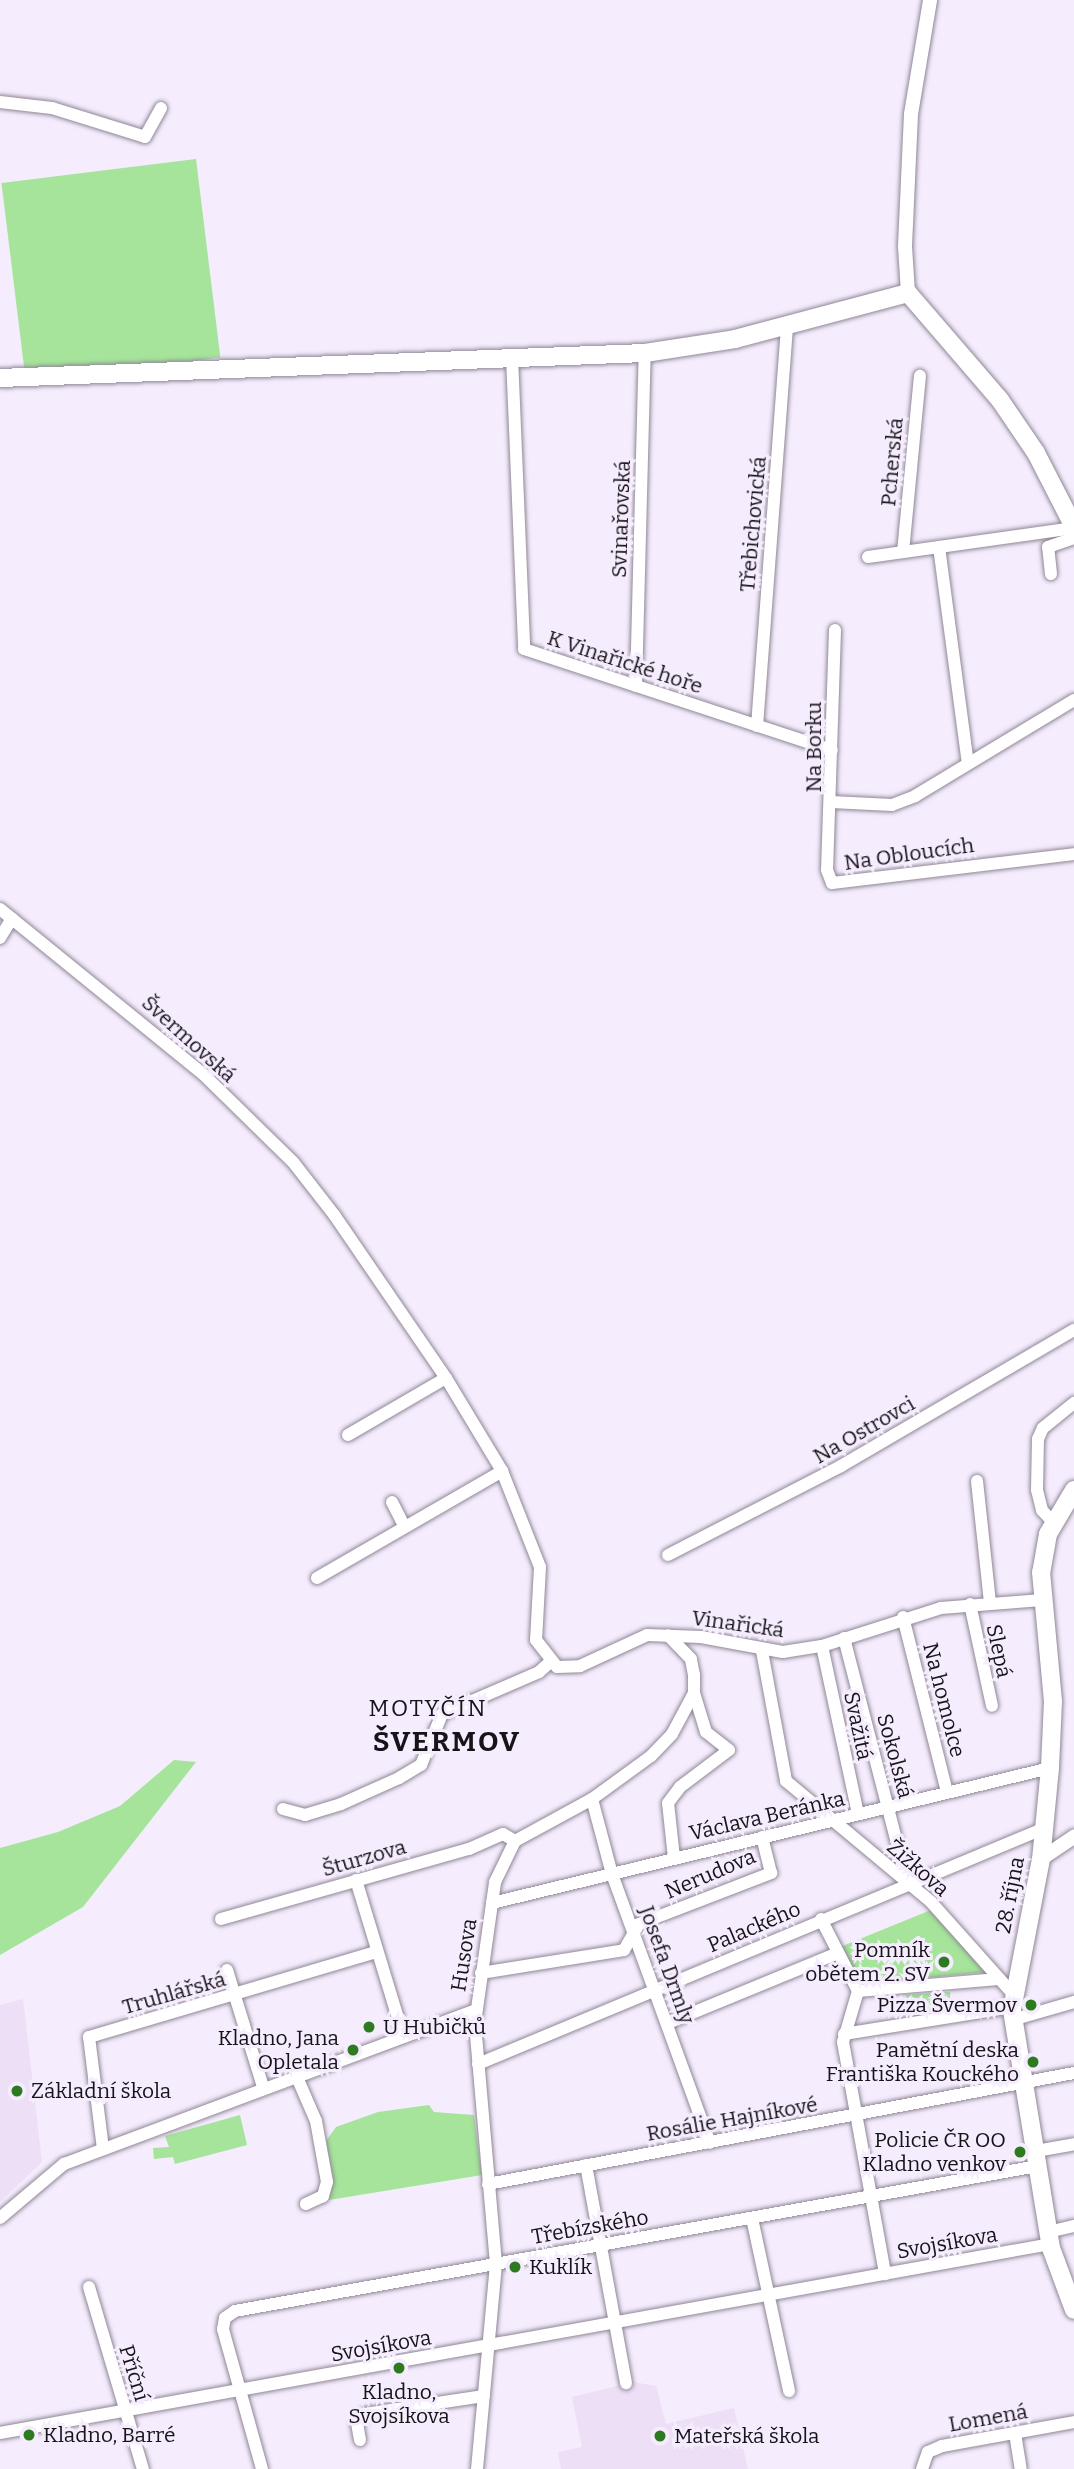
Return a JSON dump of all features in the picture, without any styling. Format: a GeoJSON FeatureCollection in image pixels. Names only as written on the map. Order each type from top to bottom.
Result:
{"type":"FeatureCollection","features":[{"type":"Feature","properties":{"kind":"main road"},"geometry":{"type":"LineString","coordinates":[[0,378],[645,353],[712,345],[908,293],[1000,400],[1036,453],[1074,528]]}},
{"type":"Feature","properties":{"kind":"main road","name":"28. října"},"geometry":{"type":"LineString","coordinates":[[1070,1497],[1053,1522],[1044,1547],[1042,1600],[1053,1701],[1050,1768],[1041,1858],[1013,2007],[1049,2238],[1074,2310]]}},
{"type":"Feature","properties":{"kind":"street"},"geometry":{"type":"LineString","coordinates":[[908,293],[905,232],[911,114],[930,0]]}},
{"type":"Feature","properties":{"kind":"street"},"geometry":{"type":"LineString","coordinates":[[0,102],[52,108],[145,137],[161,108]]}},
{"type":"Feature","properties":{"kind":"street","name":"Třebichovická"},"geometry":{"type":"LineString","coordinates":[[757,726],[787,325]]}},
{"type":"Feature","properties":{"kind":"street","name":"Svinařovská"},"geometry":{"type":"LineString","coordinates":[[636,687],[645,353]]}},
{"type":"Feature","properties":{"kind":"street","name":"K Vinařické hoře"},"geometry":{"type":"LineString","coordinates":[[512,357],[524,649],[832,750]]}},
{"type":"Feature","properties":{"kind":"street","name":"Pcherská"},"geometry":{"type":"LineString","coordinates":[[903,552],[920,376]]}},
{"type":"Feature","properties":{"kind":"street"},"geometry":{"type":"LineString","coordinates":[[868,556],[1074,528]]}},
{"type":"Feature","properties":{"kind":"street"},"geometry":{"type":"LineString","coordinates":[[1051,574],[1048,547],[1074,538]]}},
{"type":"Feature","properties":{"kind":"street"},"geometry":{"type":"LineString","coordinates":[[939,547],[968,763]]}},
{"type":"Feature","properties":{"kind":"street","name":"Na Borku"},"geometry":{"type":"LineString","coordinates":[[835,630],[831,802],[892,804],[915,796],[1074,700]]}},
{"type":"Feature","properties":{"kind":"street","name":"Na Obloucích"},"geometry":{"type":"LineString","coordinates":[[831,802],[827,870],[832,883],[1074,854]]}},
{"type":"Feature","properties":{"kind":"street","name":"Švermovská"},"geometry":{"type":"LineString","coordinates":[[0,909],[203,1074],[293,1162],[335,1216],[446,1378]]}},
{"type":"Feature","properties":{"kind":"street"},"geometry":{"type":"LineString","coordinates":[[0,939],[12,918]]}},
{"type":"Feature","properties":{"kind":"street","name":"Na Ostrovci"},"geometry":{"type":"LineString","coordinates":[[668,1555],[841,1466],[1074,1330]]}},
{"type":"Feature","properties":{"kind":"street"},"geometry":{"type":"LineString","coordinates":[[283,1809],[305,1815],[341,1804],[421,1765],[442,1714],[539,1672],[551,1662],[534,1630],[541,1594],[537,1555],[502,1471],[446,1378],[348,1435]]}},
{"type":"Feature","properties":{"kind":"street"},"geometry":{"type":"LineString","coordinates":[[1053,1522],[1042,1510],[1037,1490],[1038,1439],[1043,1428],[1074,1404]]}},
{"type":"Feature","properties":{"kind":"street"},"geometry":{"type":"LineString","coordinates":[[317,1578],[502,1471]]}},
{"type":"Feature","properties":{"kind":"street"},"geometry":{"type":"LineString","coordinates":[[977,1480],[990,1603]]}},
{"type":"Feature","properties":{"kind":"street"},"geometry":{"type":"LineString","coordinates":[[392,1502],[405,1527]]}},
{"type":"Feature","properties":{"kind":"street","name":"Vinařická"},"geometry":{"type":"LineString","coordinates":[[551,1662],[568,1668],[580,1666],[632,1639],[668,1635],[701,1637],[762,1651],[822,1646],[903,1617],[970,1604],[1042,1600]]}},
{"type":"Feature","properties":{"kind":"street","name":"Slepá"},"geometry":{"type":"LineString","coordinates":[[970,1604],[992,1706]]}},
{"type":"Feature","properties":{"kind":"street","name":"Na homolce"},"geometry":{"type":"LineString","coordinates":[[903,1617],[947,1792]]}},
{"type":"Feature","properties":{"kind":"street"},"geometry":{"type":"LineString","coordinates":[[668,1635],[691,1658],[694,1693],[706,1732],[729,1750],[680,1787],[668,1803],[674,1858]]}},
{"type":"Feature","properties":{"kind":"street","name":"Sokolská"},"geometry":{"type":"LineString","coordinates":[[844,1638],[908,1885]]}},
{"type":"Feature","properties":{"kind":"street","name":"Svažitá"},"geometry":{"type":"LineString","coordinates":[[822,1646],[858,1814]]}},
{"type":"Feature","properties":{"kind":"street","name":"Žižkova"},"geometry":{"type":"LineString","coordinates":[[762,1651],[786,1781],[940,1912],[998,1979],[1013,2007]]}},
{"type":"Feature","properties":{"kind":"street"},"geometry":{"type":"LineString","coordinates":[[515,1841],[592,1799],[651,1756],[684,1716],[694,1693]]}},
{"type":"Feature","properties":{"kind":"street","name":"Václava Beránka"},"geometry":{"type":"LineString","coordinates":[[492,1903],[1050,1768]]}},
{"type":"Feature","properties":{"kind":"street","name":"Josefa Drmly"},"geometry":{"type":"LineString","coordinates":[[592,1799],[612,1874],[710,2143]]}},
{"type":"Feature","properties":{"kind":"street","name":"Palackého"},"geometry":{"type":"LineString","coordinates":[[478,2064],[1045,1828]]}},
{"type":"Feature","properties":{"kind":"street","name":"Šturzova"},"geometry":{"type":"LineString","coordinates":[[221,1920],[469,1850],[503,1834],[515,1841]]}},
{"type":"Feature","properties":{"kind":"street","name":"Nerudova"},"geometry":{"type":"LineString","coordinates":[[481,1973],[624,1950],[639,1924],[771,1873],[762,1837]]}},
{"type":"Feature","properties":{"kind":"street"},"geometry":{"type":"LineString","coordinates":[[1041,1858],[1074,1837]]}},
{"type":"Feature","properties":{"kind":"street","name":"Husova"},"geometry":{"type":"LineString","coordinates":[[477,2469],[496,2264],[478,2064],[476,2010],[500,1867],[515,1841]]}},
{"type":"Feature","properties":{"kind":"street"},"geometry":{"type":"LineString","coordinates":[[356,1880],[403,2035]]}},
{"type":"Feature","properties":{"kind":"street"},"geometry":{"type":"LineString","coordinates":[[821,1920],[858,1991],[844,2034],[856,2117],[885,2274]]}},
{"type":"Feature","properties":{"kind":"street","name":"Truhlářská"},"geometry":{"type":"LineString","coordinates":[[103,2149],[89,2037],[234,1997],[376,1952]]}},
{"type":"Feature","properties":{"kind":"street"},"geometry":{"type":"LineString","coordinates":[[668,2023],[838,1953]]}},
{"type":"Feature","properties":{"kind":"street"},"geometry":{"type":"LineString","coordinates":[[227,1970],[263,2087]]}},
{"type":"Feature","properties":{"kind":"street"},"geometry":{"type":"LineString","coordinates":[[858,1991],[998,1979]]}},
{"type":"Feature","properties":{"kind":"street"},"geometry":{"type":"LineString","coordinates":[[844,2034],[1013,2007],[1074,2002]]}},
{"type":"Feature","properties":{"kind":"street"},"geometry":{"type":"LineString","coordinates":[[0,2218],[55,2168],[263,2087],[476,2010]]}},
{"type":"Feature","properties":{"kind":"street","name":"Rosálie Hajníkové"},"geometry":{"type":"LineString","coordinates":[[488,2184],[856,2117],[1074,2073]]}},
{"type":"Feature","properties":{"kind":"street"},"geometry":{"type":"LineString","coordinates":[[296,2075],[316,2121],[327,2182],[323,2196],[306,2204]]}},
{"type":"Feature","properties":{"kind":"street","name":"Třebízského"},"geometry":{"type":"LineString","coordinates":[[241,2390],[222,2324],[235,2311],[870,2198],[1037,2159],[1074,2144]]}},
{"type":"Feature","properties":{"kind":"street"},"geometry":{"type":"LineString","coordinates":[[586,2165],[626,2383]]}},
{"type":"Feature","properties":{"kind":"street"},"geometry":{"type":"LineString","coordinates":[[752,2218],[789,2391]]}},
{"type":"Feature","properties":{"kind":"street","name":"Svojsíkova"},"geometry":{"type":"LineString","coordinates":[[0,2433],[885,2274],[1049,2238],[1074,2226]]}},
{"type":"Feature","properties":{"kind":"street","name":"Příční"},"geometry":{"type":"LineString","coordinates":[[89,2287],[123,2411],[143,2469]]}},
{"type":"Feature","properties":{"kind":"street"},"geometry":{"type":"LineString","coordinates":[[241,2390],[262,2469]]}},
{"type":"Feature","properties":{"kind":"street"},"geometry":{"type":"LineString","coordinates":[[360,2440],[356,2423],[365,2414],[484,2396]]}},
{"type":"Feature","properties":{"kind":"street","name":"Lomená"},"geometry":{"type":"LineString","coordinates":[[922,2469],[923,2460],[935,2448],[1074,2422]]}},
{"type":"Feature","properties":{"kind":"street"},"geometry":{"type":"LineString","coordinates":[[1015,2433],[1021,2469]]}},
{"type":"Feature","properties":{"kind":"shaded area","name":"Základní škola"},"geometry":{"type":"Polygon","coordinates":[[[23,1999],[42,2162],[0,2202],[0,2005],[23,1999]]]}},
{"type":"Feature","properties":{"kind":"shaded area","name":"Mateřská škola"},"geometry":{"type":"Polygon","coordinates":[[[633,2382],[656,2386],[666,2424],[734,2408],[748,2469],[561,2469],[558,2452],[582,2447],[572,2397],[633,2382]]]}},
{"type":"Feature","properties":{"kind":"green space"},"geometry":{"type":"Polygon","coordinates":[[[196,159],[220,358],[26,381],[1,183],[196,159]]]}},
{"type":"Feature","properties":{"kind":"green space"},"geometry":{"type":"Polygon","coordinates":[[[174,1760],[196,1762],[83,1907],[0,1955],[0,1848],[58,1832],[120,1806],[174,1760]]]}},
{"type":"Feature","properties":{"kind":"green space"},"geometry":{"type":"Polygon","coordinates":[[[931,1910],[987,1972],[861,1984],[840,1947],[931,1910]]]}},
{"type":"Feature","properties":{"kind":"green space"},"geometry":{"type":"Polygon","coordinates":[[[950,1992],[952,2012],[909,2019],[906,1995],[950,1992]]]}},
{"type":"Feature","properties":{"kind":"green space"},"geometry":{"type":"Polygon","coordinates":[[[429,2105],[434,2112],[474,2115],[482,2175],[329,2200],[333,2178],[326,2141],[336,2127],[378,2112],[429,2105]]]}},
{"type":"Feature","properties":{"kind":"green space"},"geometry":{"type":"Polygon","coordinates":[[[240,2115],[247,2145],[175,2164],[173,2157],[154,2159],[153,2148],[169,2147],[165,2136],[240,2115]]]}},
{"type":"Feature","properties":{"kind":"place","name":"Pomník obětem 2. SV"},"geometry":{"type":"Point","coordinates":[944,1962]}},
{"type":"Feature","properties":{"kind":"place","name":"Pizza Švermov"},"geometry":{"type":"Point","coordinates":[1031,2005]}},
{"type":"Feature","properties":{"kind":"place","name":"U Hubičků"},"geometry":{"type":"Point","coordinates":[369,2027]}},
{"type":"Feature","properties":{"kind":"place","name":"Kladno, Jana Opletala"},"geometry":{"type":"Point","coordinates":[353,2050]}},
{"type":"Feature","properties":{"kind":"place","name":"Pamětní deska Františka Kouckého"},"geometry":{"type":"Point","coordinates":[1033,2062]}},
{"type":"Feature","properties":{"kind":"place","name":"Základní škola"},"geometry":{"type":"Point","coordinates":[17,2091]}},
{"type":"Feature","properties":{"kind":"place","name":"Policie ČR OO Kladno venkov"},"geometry":{"type":"Point","coordinates":[1020,2152]}},
{"type":"Feature","properties":{"kind":"place","name":"Kuklík"},"geometry":{"type":"Point","coordinates":[515,2267]}},
{"type":"Feature","properties":{"kind":"place","name":"Kladno, Svojsíkova"},"geometry":{"type":"Point","coordinates":[399,2368]}},
{"type":"Feature","properties":{"kind":"place","name":"Kladno, Barré"},"geometry":{"type":"Point","coordinates":[29,2435]}},
{"type":"Feature","properties":{"kind":"place","name":"Mateřská škola"},"geometry":{"type":"Point","coordinates":[660,2436]}},
{"type":"Feature","properties":{"kind":"district","name":"MOTYČÍN"},"geometry":{"type":"Point","coordinates":[428,1708]}},
{"type":"Feature","properties":{"kind":"district","name":"ŠVERMOV"},"geometry":{"type":"Point","coordinates":[447,1742]}}]}
